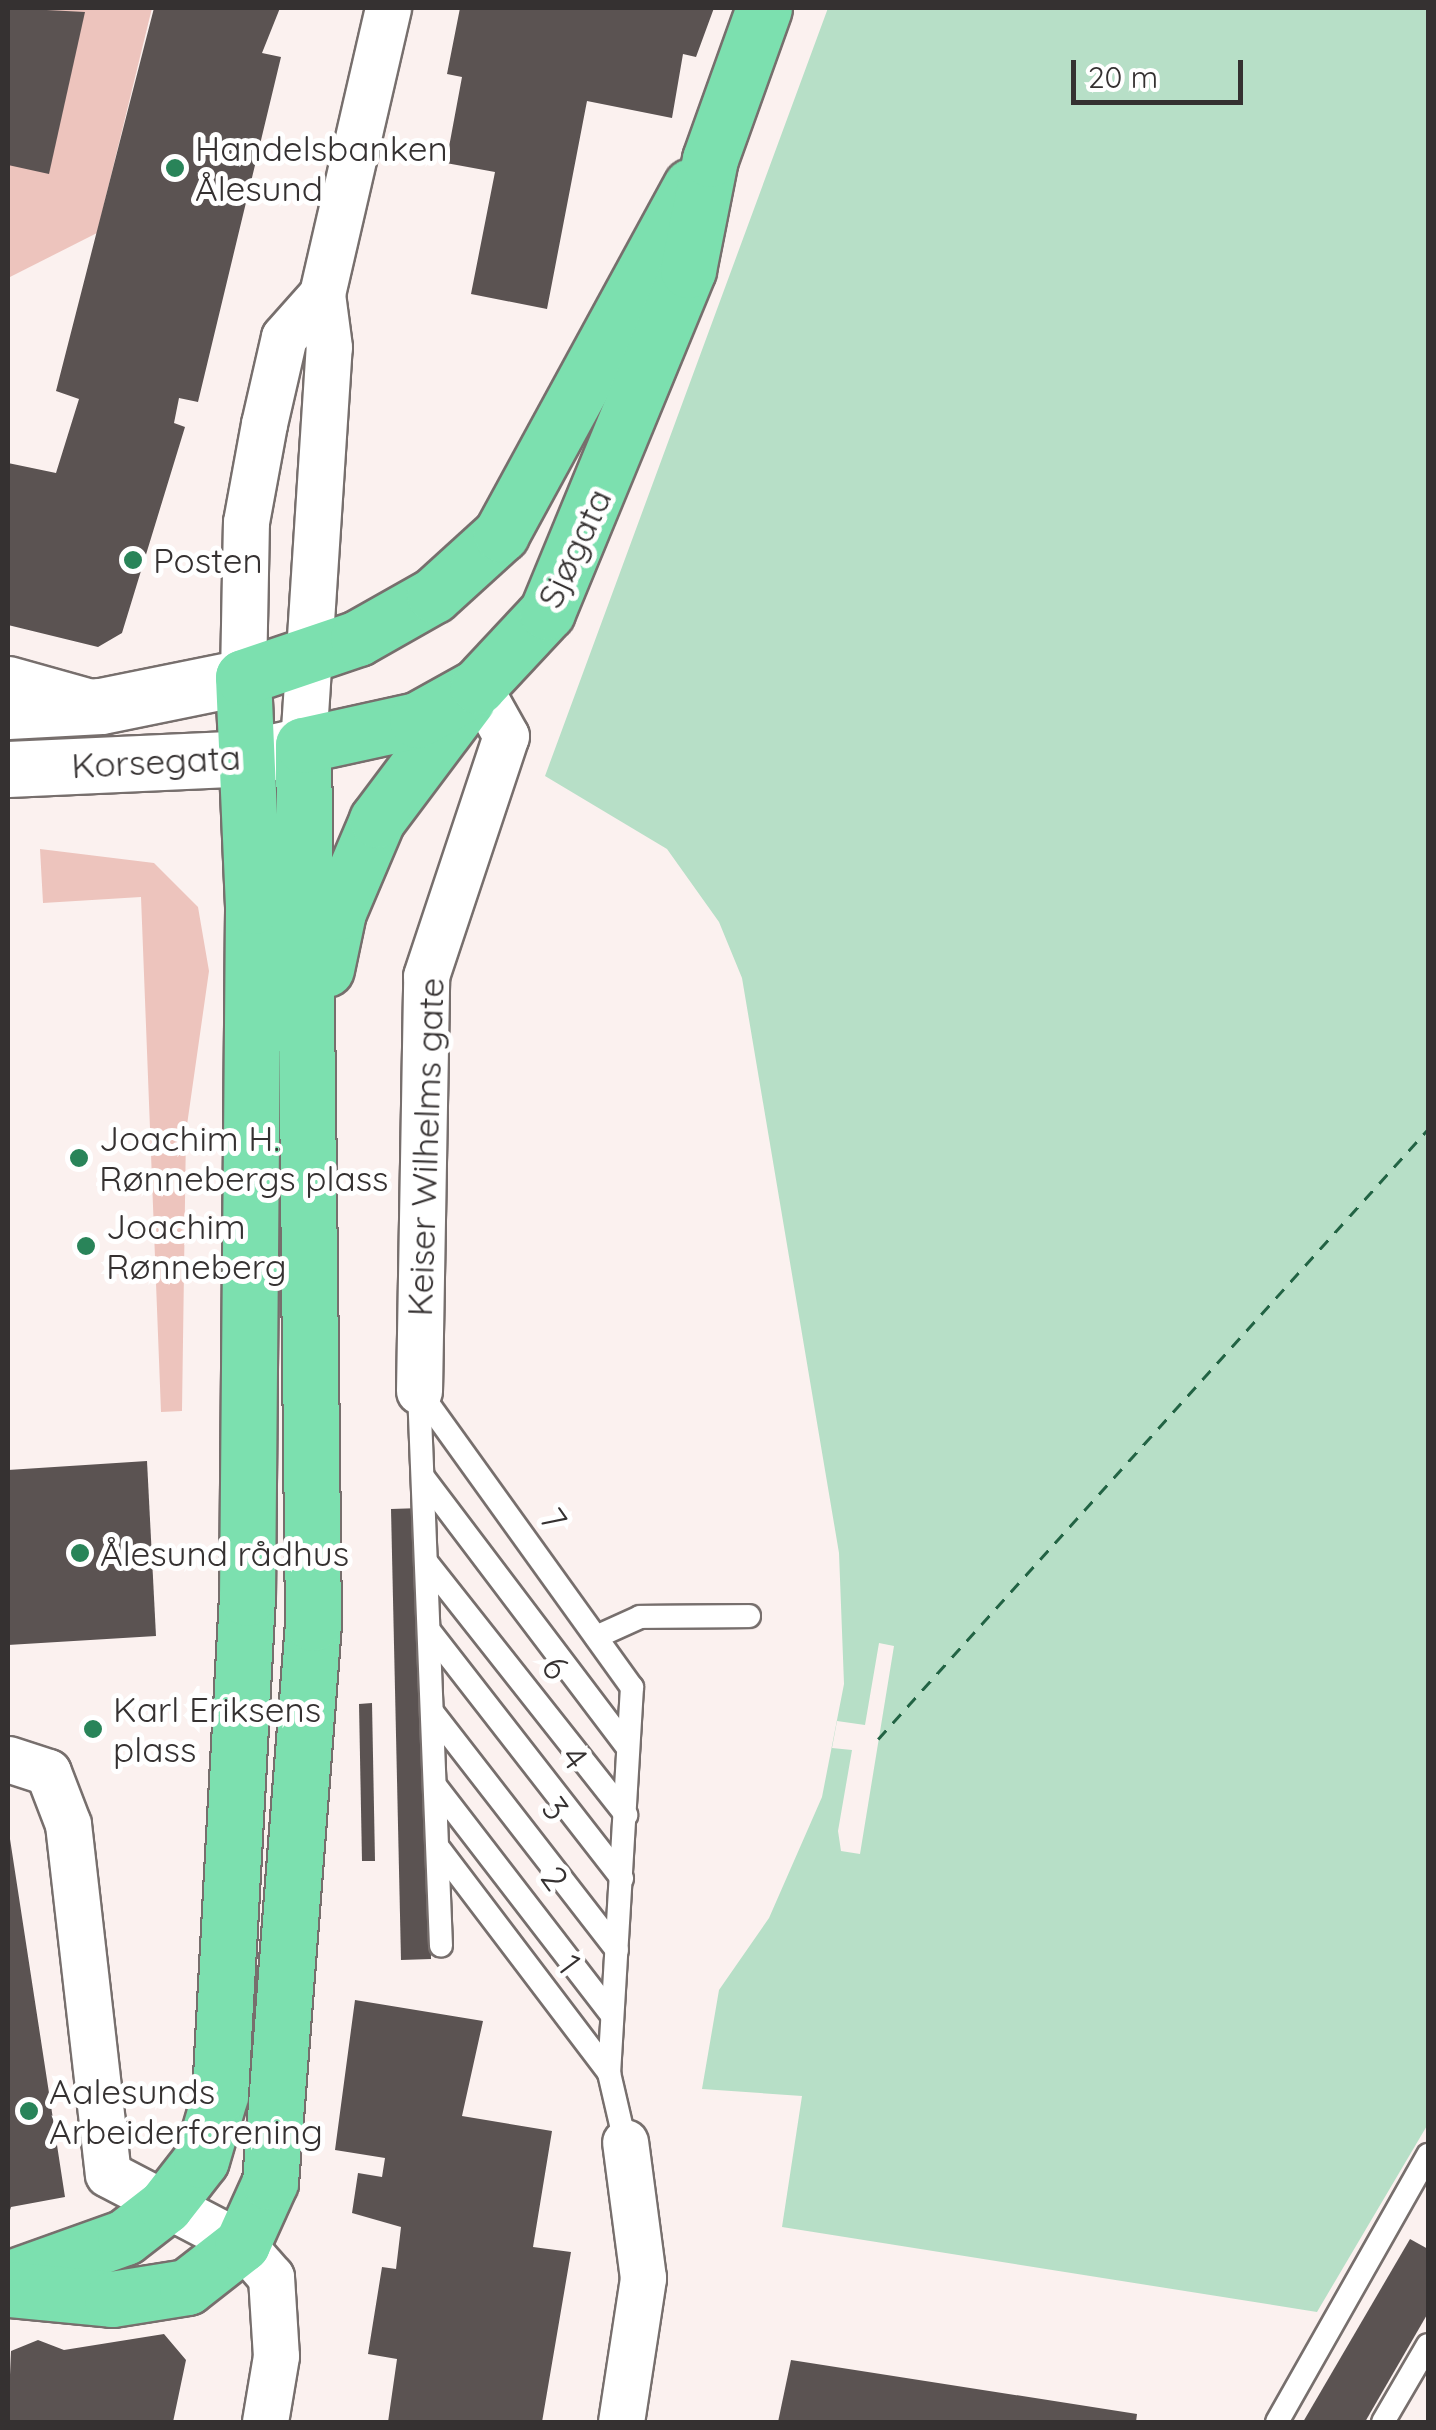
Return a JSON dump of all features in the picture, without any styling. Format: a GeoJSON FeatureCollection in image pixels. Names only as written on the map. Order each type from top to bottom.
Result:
{"type":"FeatureCollection","features":[{"type":"Feature","properties":{"kind":"highway","name":"Sjøgata"},"geometry":{"type":"LineString","coordinates":[[303,745],[417,720],[478,686],[547,612],[578,554],[688,270],[710,158],[764,8]]}},
{"type":"Feature","properties":{"kind":"highway","name":"Sjøgata"},"geometry":{"type":"LineString","coordinates":[[243,676],[304,656],[434,595],[501,534],[558,443],[662,228],[710,158]]}},
{"type":"Feature","properties":{"kind":"highway"},"geometry":{"type":"LineString","coordinates":[[8,2279],[125,2237],[165,2206],[201,2160],[220,2095],[240,1834],[253,1124],[243,676]]}},
{"type":"Feature","properties":{"kind":"highway"},"geometry":{"type":"LineString","coordinates":[[314,1036],[354,867],[377,820],[478,686]]}},
{"type":"Feature","properties":{"kind":"highway"},"geometry":{"type":"LineString","coordinates":[[8,2290],[112,2299],[161,2294],[220,2267],[242,2244],[270,2182],[280,2108],[313,1622],[304,1478],[314,1036],[299,803],[303,745]]}},
{"type":"Feature","properties":{"kind":"street"},"geometry":{"type":"LineString","coordinates":[[303,745],[304,656],[329,347],[322,294],[388,8]]}},
{"type":"Feature","properties":{"kind":"street"},"geometry":{"type":"LineString","coordinates":[[243,676],[246,522],[264,424],[284,336],[322,294]]}},
{"type":"Feature","properties":{"kind":"street","name":"Korsegata"},"geometry":{"type":"LineString","coordinates":[[8,711],[101,706],[243,676]]}},
{"type":"Feature","properties":{"kind":"street","name":"Korsegata"},"geometry":{"type":"LineString","coordinates":[[8,679],[101,706]]}},
{"type":"Feature","properties":{"kind":"street","name":"Keiser Wilhelms gate"},"geometry":{"type":"LineString","coordinates":[[420,1391],[426,976],[506,736],[478,686]]}},
{"type":"Feature","properties":{"kind":"street","name":"Korsegata"},"geometry":{"type":"LineString","coordinates":[[8,769],[246,758],[303,745]]}},
{"type":"Feature","properties":{"kind":"street"},"geometry":{"type":"LineString","coordinates":[[8,1759],[48,1772],[70,1843],[108,2174],[242,2244],[270,2277],[276,2356],[265,2422]]}},
{"type":"Feature","properties":{"kind":"street"},"geometry":{"type":"LineString","coordinates":[[621,2422],[643,2278],[625,2142]]}},
{"type":"Feature","properties":{"kind":"lane"},"geometry":{"type":"LineString","coordinates":[[420,1391],[442,1946]]}},
{"type":"Feature","properties":{"kind":"lane","name":"7"},"geometry":{"type":"LineString","coordinates":[[420,1391],[632,1688],[628,1748]]}},
{"type":"Feature","properties":{"kind":"lane"},"geometry":{"type":"LineString","coordinates":[[423,1477],[628,1748],[609,2073],[625,2142]]}},
{"type":"Feature","properties":{"kind":"lane","name":"6"},"geometry":{"type":"LineString","coordinates":[[428,1564],[626,1815]]}},
{"type":"Feature","properties":{"kind":"lane"},"geometry":{"type":"LineString","coordinates":[[596,1637],[640,1617],[748,1616]]}},
{"type":"Feature","properties":{"kind":"lane","name":"4"},"geometry":{"type":"LineString","coordinates":[[431,1633],[622,1878]]}},
{"type":"Feature","properties":{"kind":"lane","name":"3"},"geometry":{"type":"LineString","coordinates":[[434,1712],[617,1950]]}},
{"type":"Feature","properties":{"kind":"lane","name":"2"},"geometry":{"type":"LineString","coordinates":[[438,1788],[611,2014]]}},
{"type":"Feature","properties":{"kind":"lane","name":"1"},"geometry":{"type":"LineString","coordinates":[[440,1850],[609,2073]]}},
{"type":"Feature","properties":{"kind":"lane"},"geometry":{"type":"LineString","coordinates":[[1278,2422],[1428,2155]]}},
{"type":"Feature","properties":{"kind":"lane"},"geometry":{"type":"LineString","coordinates":[[1383,2422],[1428,2345]]}},
{"type":"Feature","properties":{"kind":"shaded area"},"geometry":{"type":"Polygon","coordinates":[[[8,8],[152,8],[97,233],[8,278],[8,8]]]}},
{"type":"Feature","properties":{"kind":"shaded area"},"geometry":{"type":"Polygon","coordinates":[[[828,8],[1428,8],[1428,2124],[1317,2312],[782,2227],[802,2096],[702,2089],[719,1990],[769,1918],[822,1797],[844,1684],[839,1553],[742,978],[719,922],[667,849],[545,776],[828,8]]]}},
{"type":"Feature","properties":{"kind":"shaded area"},"geometry":{"type":"Polygon","coordinates":[[[40,849],[154,863],[198,907],[209,971],[186,1132],[182,1411],[161,1412],[141,897],[43,903],[40,849]]]}},
{"type":"Feature","properties":{"kind":"pier"},"geometry":{"type":"Polygon","coordinates":[[[879,1643],[894,1646],[860,1854],[841,1851],[838,1831],[852,1750],[832,1748],[837,1721],[865,1725],[879,1643]]]}},
{"type":"Feature","properties":{"kind":"building"},"geometry":{"type":"Polygon","coordinates":[[[8,8],[85,12],[49,174],[8,165],[8,8]]]}},
{"type":"Feature","properties":{"kind":"building"},"geometry":{"type":"Polygon","coordinates":[[[154,8],[280,8],[262,53],[281,57],[198,402],[179,398],[174,423],[185,427],[122,633],[98,647],[8,625],[8,463],[56,473],[79,399],[56,391],[154,8]]]}},
{"type":"Feature","properties":{"kind":"building"},"geometry":{"type":"Polygon","coordinates":[[[460,8],[714,8],[696,57],[683,54],[672,118],[587,101],[547,309],[471,294],[495,172],[446,163],[462,77],[447,74],[460,8]]]}},
{"type":"Feature","properties":{"kind":"building","name":"Ålesund rådhus"},"geometry":{"type":"Polygon","coordinates":[[[147,1461],[156,1636],[8,1645],[8,1470],[147,1461]]]}},
{"type":"Feature","properties":{"kind":"building"},"geometry":{"type":"Polygon","coordinates":[[[421,1508],[431,1959],[401,1960],[391,1509],[421,1508]]]}},
{"type":"Feature","properties":{"kind":"building"},"geometry":{"type":"Polygon","coordinates":[[[372,1703],[375,1861],[362,1861],[359,1704],[372,1703]]]}},
{"type":"Feature","properties":{"kind":"building","name":"Aalesunds Arbeiderforening"},"geometry":{"type":"Polygon","coordinates":[[[8,1826],[65,2197],[11,2207],[8,2217],[8,1826]]]}},
{"type":"Feature","properties":{"kind":"building"},"geometry":{"type":"Polygon","coordinates":[[[355,2000],[483,2021],[462,2116],[552,2131],[533,2247],[571,2252],[542,2422],[388,2422],[397,2359],[368,2354],[382,2267],[396,2269],[401,2227],[352,2213],[358,2173],[382,2177],[385,2158],[335,2150],[355,2000]]]}},
{"type":"Feature","properties":{"kind":"building"},"geometry":{"type":"Polygon","coordinates":[[[1410,2239],[1428,2249],[1428,2313],[1365,2422],[1303,2422],[1410,2239]]]}},
{"type":"Feature","properties":{"kind":"building"},"geometry":{"type":"Polygon","coordinates":[[[164,2334],[186,2360],[173,2422],[8,2422],[11,2351],[38,2340],[64,2350],[164,2334]]]}},
{"type":"Feature","properties":{"kind":"building"},"geometry":{"type":"Polygon","coordinates":[[[791,2360],[1137,2414],[1136,2422],[778,2422],[791,2360]]]}},
{"type":"Feature","properties":{"kind":"ferry route"},"geometry":{"type":"LineString","coordinates":[[878,1739],[1428,1129]]}},
{"type":"Feature","properties":{"kind":"place","name":"Handelsbanken Ålesund"},"geometry":{"type":"Point","coordinates":[175,168]}},
{"type":"Feature","properties":{"kind":"place","name":"Posten"},"geometry":{"type":"Point","coordinates":[133,560]}},
{"type":"Feature","properties":{"kind":"place","name":"Joachim H. Rønnebergs plass"},"geometry":{"type":"Point","coordinates":[79,1158]}},
{"type":"Feature","properties":{"kind":"place","name":"Joachim Rønneberg"},"geometry":{"type":"Point","coordinates":[86,1246]}},
{"type":"Feature","properties":{"kind":"place","name":"Ålesund rådhus"},"geometry":{"type":"Point","coordinates":[80,1553]}},
{"type":"Feature","properties":{"kind":"place","name":"Karl Eriksens plass"},"geometry":{"type":"Point","coordinates":[93,1729]}},
{"type":"Feature","properties":{"kind":"place","name":"Aalesunds Arbeiderforening"},"geometry":{"type":"Point","coordinates":[29,2111]}}]}
